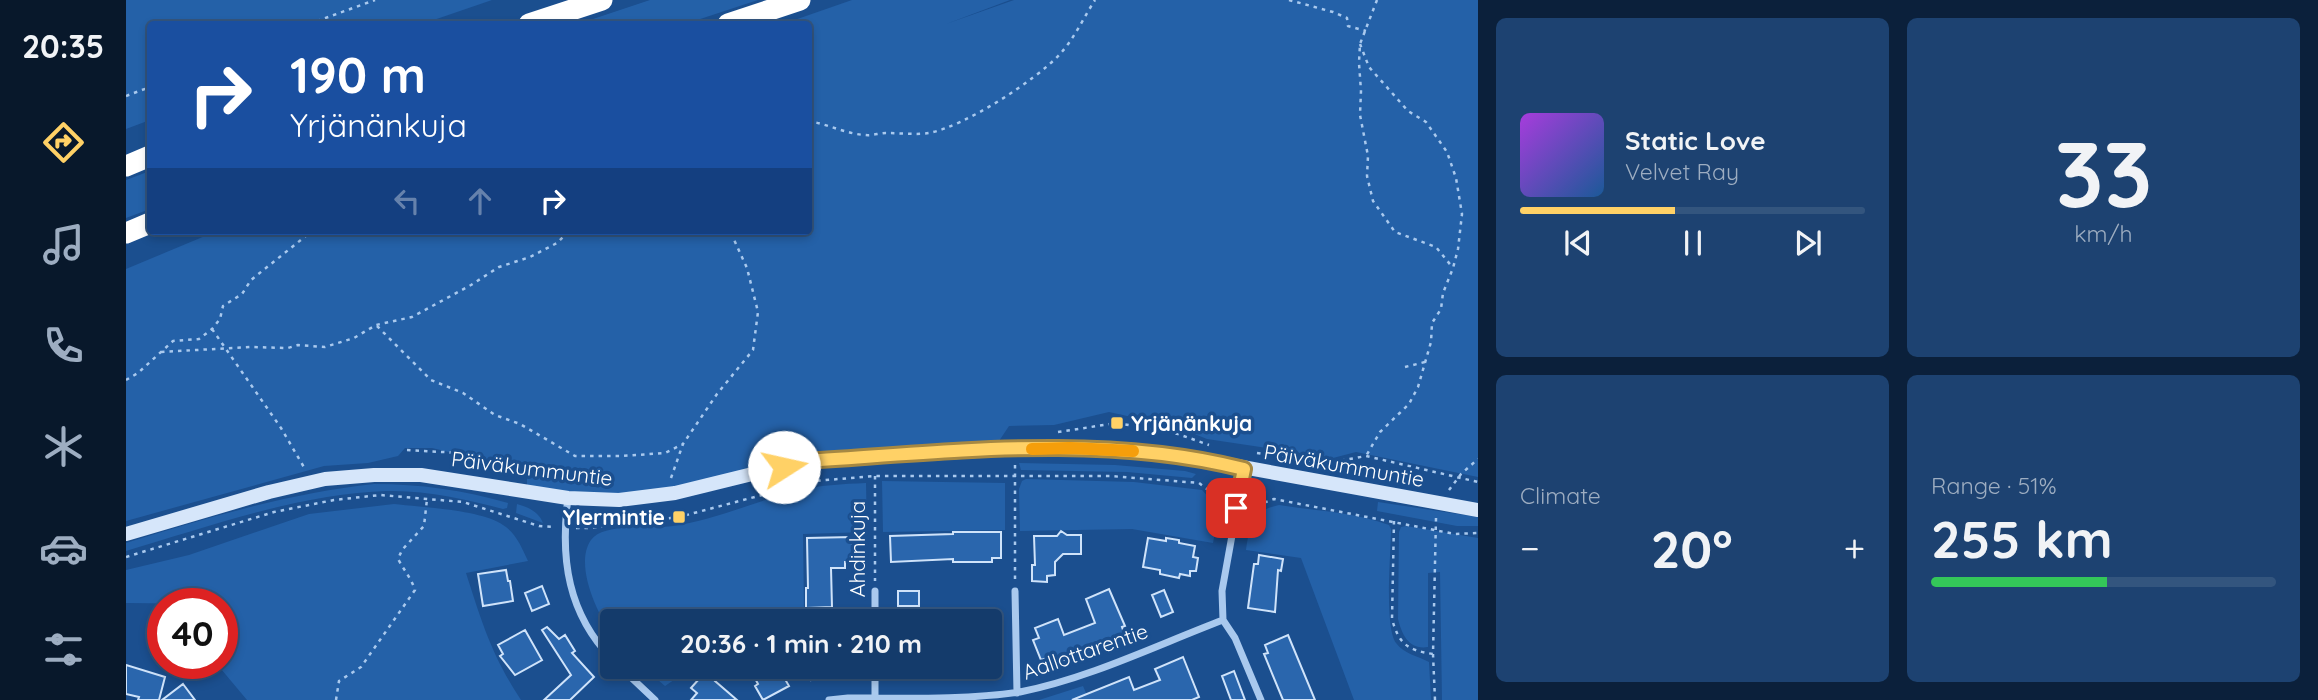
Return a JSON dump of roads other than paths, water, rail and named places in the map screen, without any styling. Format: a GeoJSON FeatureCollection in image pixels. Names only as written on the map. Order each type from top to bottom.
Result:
{"type":"FeatureCollection","features":[{"type":"Feature","properties":{"kind":"highway"},"geometry":{"type":"LineString","coordinates":[[538,21],[602,0]]}},
{"type":"Feature","properties":{"kind":"highway"},"geometry":{"type":"LineString","coordinates":[[736,21],[800,0]]}},
{"type":"Feature","properties":{"kind":"highway"},"geometry":{"type":"LineString","coordinates":[[126,166],[147,157]]}},
{"type":"Feature","properties":{"kind":"highway"},"geometry":{"type":"LineString","coordinates":[[126,233],[147,224]]}},
{"type":"Feature","properties":{"kind":"street","name":"Päiväkummuntie"},"geometry":{"type":"LineString","coordinates":[[126,534],[269,492],[313,482],[374,475],[421,475],[568,498],[619,500],[665,495],[805,461],[1070,448],[1204,460],[1478,510]]}},
{"type":"Feature","properties":{"kind":"street"},"geometry":{"type":"LineString","coordinates":[[1244,469],[1222,591],[1223,620],[1235,638],[1261,700]]}},
{"type":"Feature","properties":{"kind":"street"},"geometry":{"type":"LineString","coordinates":[[568,498],[564,527],[571,589],[579,612],[600,644]]}},
{"type":"Feature","properties":{"kind":"street","name":"Ahdinkuja"},"geometry":{"type":"LineString","coordinates":[[875,591],[875,609]]}},
{"type":"Feature","properties":{"kind":"street"},"geometry":{"type":"LineString","coordinates":[[1015,591],[1017,693]]}},
{"type":"Feature","properties":{"kind":"street","name":"Aallottarentie"},"geometry":{"type":"LineString","coordinates":[[829,700],[950,698],[1017,693],[1056,684],[1223,620]]}},
{"type":"Feature","properties":{"kind":"street"},"geometry":{"type":"LineString","coordinates":[[633,679],[655,700]]}},
{"type":"Feature","properties":{"kind":"street"},"geometry":{"type":"LineString","coordinates":[[875,679],[875,698]]}},
{"type":"Feature","properties":{"kind":"place","name":"Yrjänänkuja"},"geometry":{"type":"Point","coordinates":[1117,423]}},
{"type":"Feature","properties":{"kind":"place","name":"Ylermintie"},"geometry":{"type":"Point","coordinates":[679,517]}}]}
